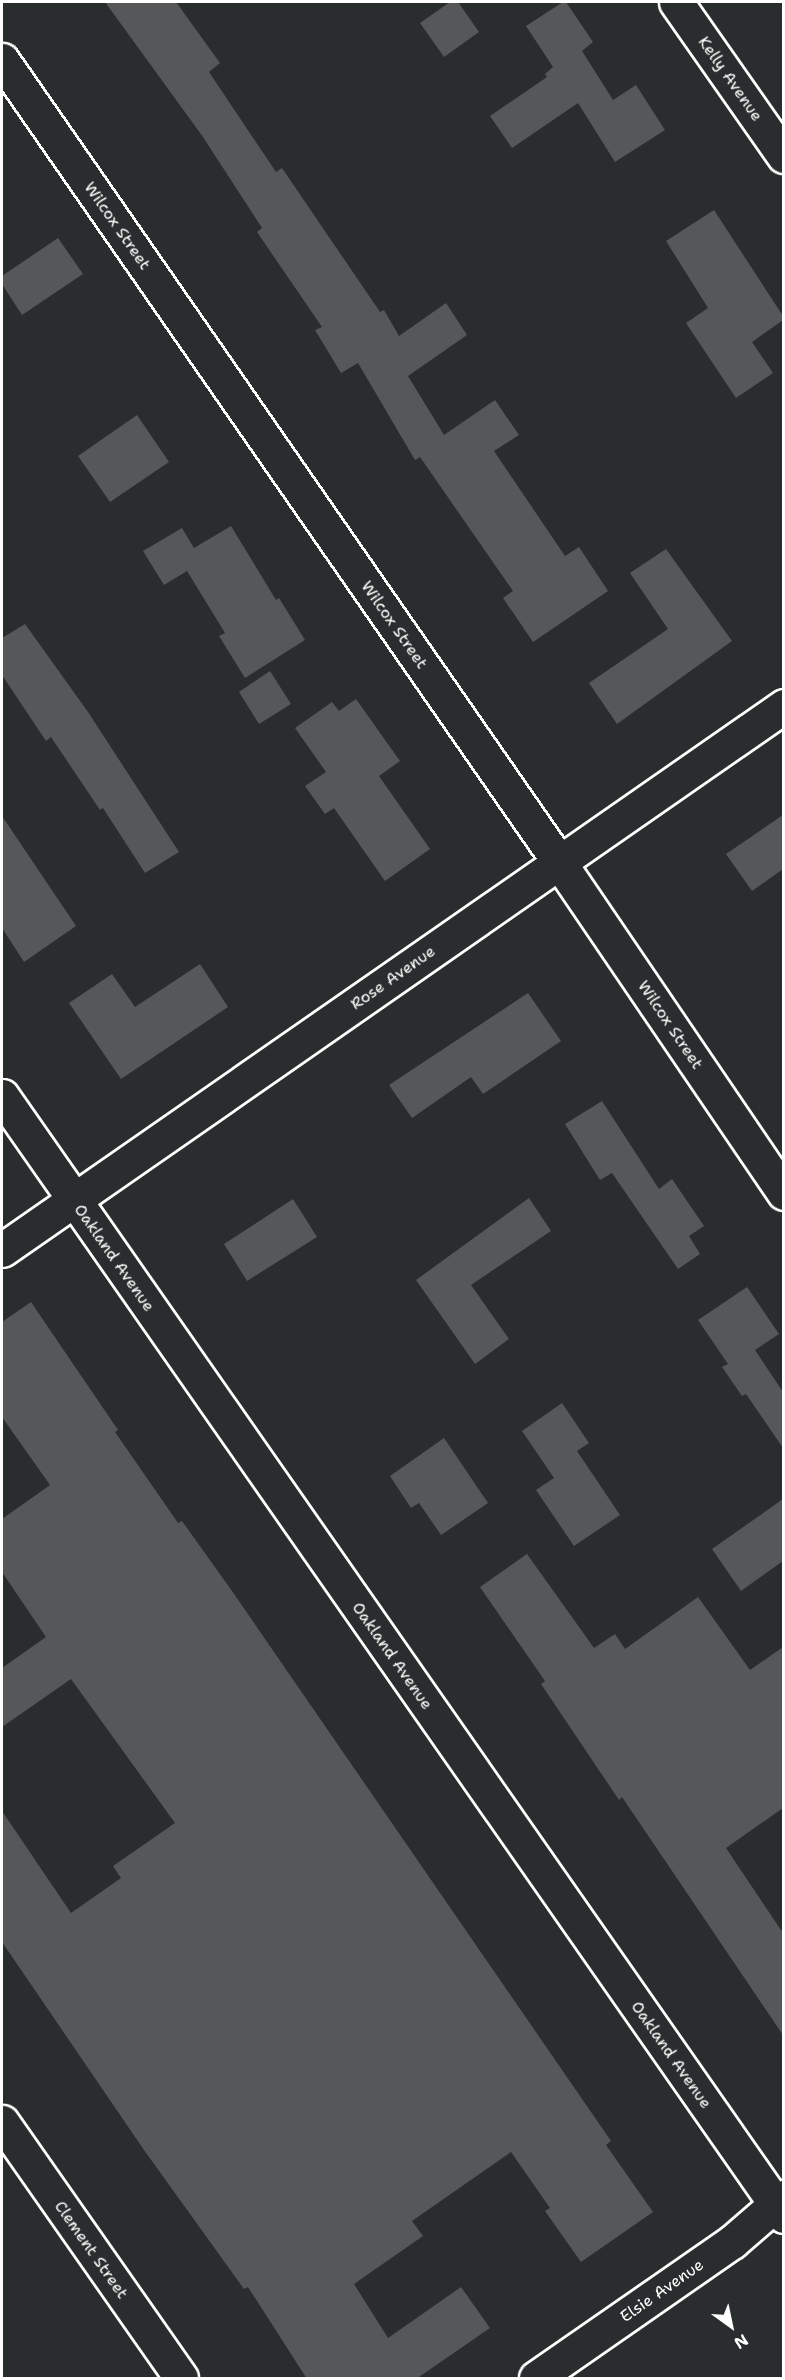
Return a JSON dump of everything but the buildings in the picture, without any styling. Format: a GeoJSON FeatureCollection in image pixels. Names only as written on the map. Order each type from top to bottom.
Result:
{"type":"FeatureCollection","features":[{"type":"Feature","properties":{"kind":"street","name":"Kelly Avenue"},"geometry":{"type":"LineString","coordinates":[[676,2],[783,156]]}},
{"type":"Feature","properties":{"kind":"street","name":"Wilcox Street"},"geometry":{"type":"LineString","coordinates":[[2,60],[559,862],[783,1193]]}},
{"type":"Feature","properties":{"kind":"street","name":"Rose Avenue"},"geometry":{"type":"LineString","coordinates":[[2,1250],[783,706]]}},
{"type":"Feature","properties":{"kind":"street","name":"Oakland Avenue"},"geometry":{"type":"LineString","coordinates":[[2,1096],[781,2206]]}},
{"type":"Feature","properties":{"kind":"street","name":"Clement Street"},"geometry":{"type":"LineString","coordinates":[[2,2122],[181,2379]]}},
{"type":"Feature","properties":{"kind":"street","name":"Elsie Avenue"},"geometry":{"type":"LineString","coordinates":[[536,2379],[781,2206]]}}]}
